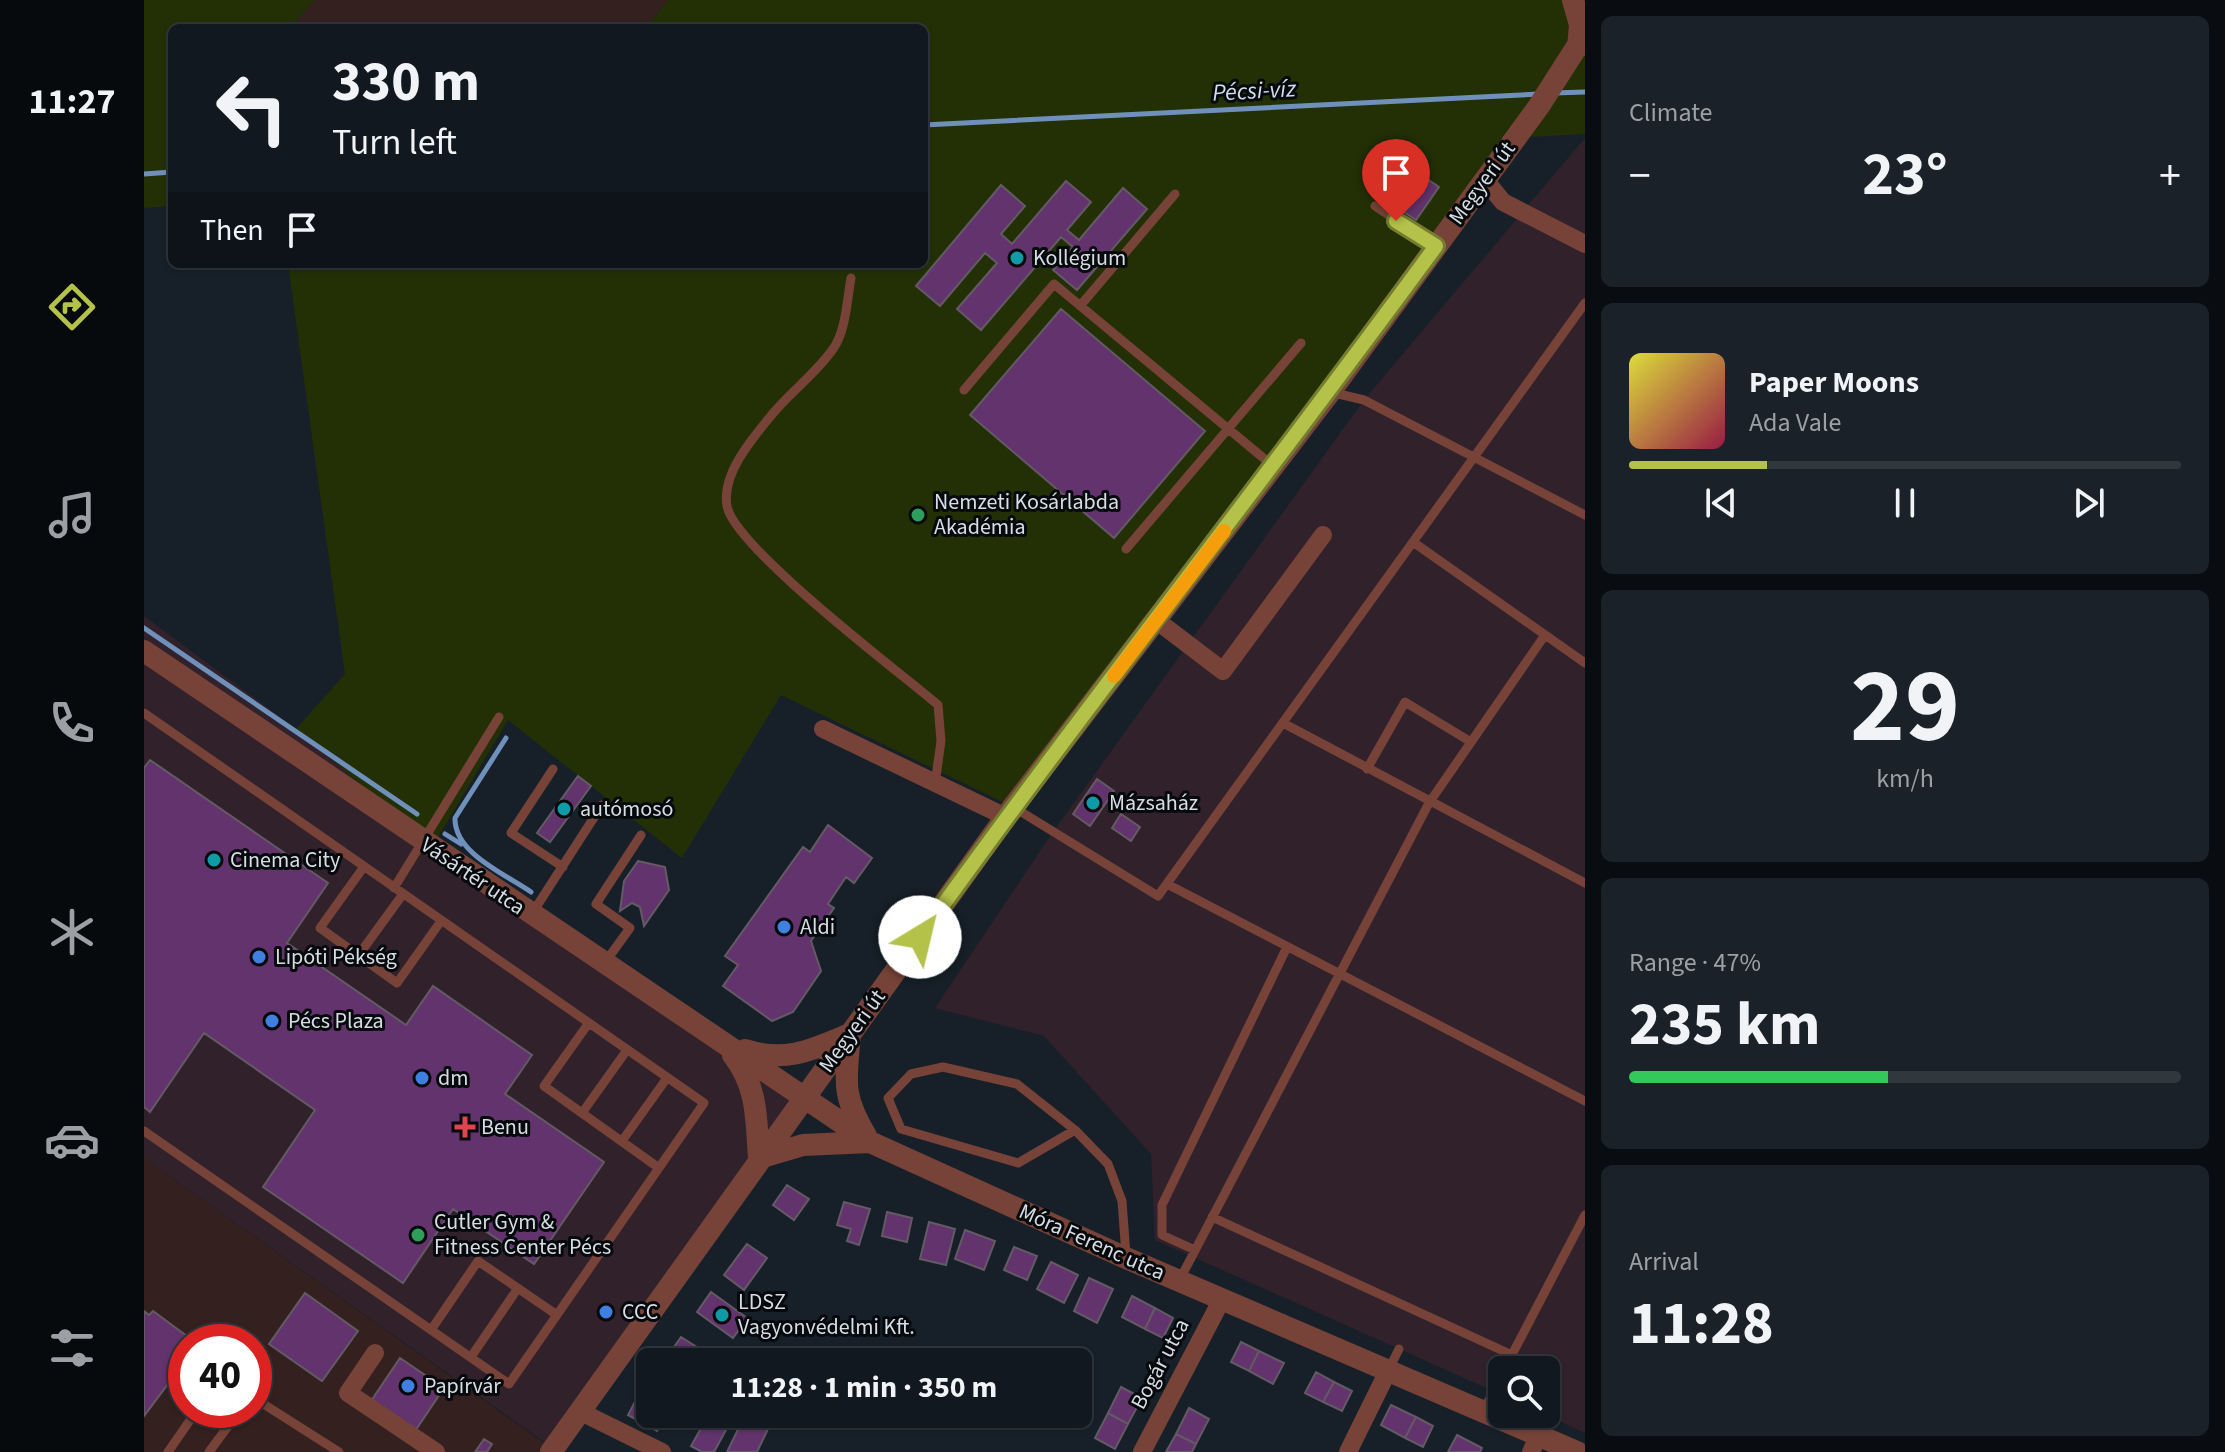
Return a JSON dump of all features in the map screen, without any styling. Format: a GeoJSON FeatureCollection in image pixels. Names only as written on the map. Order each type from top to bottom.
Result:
{"type":"FeatureCollection","features":[{"type":"Feature","properties":{"kind":"street"},"geometry":{"type":"LineString","coordinates":[[1573,0],[1582,40]]}},
{"type":"Feature","properties":{"kind":"street","name":"Megyeri út"},"geometry":{"type":"LineString","coordinates":[[551,1452],[1010,812],[1330,392],[1539,106],[1582,40]]}},
{"type":"Feature","properties":{"kind":"street"},"geometry":{"type":"LineString","coordinates":[[1485,180],[1503,202],[1585,244]]}},
{"type":"Feature","properties":{"kind":"street"},"geometry":{"type":"LineString","coordinates":[[1156,620],[1223,671],[1323,535]]}},
{"type":"Feature","properties":{"kind":"street","name":"Vásártér utca"},"geometry":{"type":"LineString","coordinates":[[144,651],[803,1098]]}},
{"type":"Feature","properties":{"kind":"street"},"geometry":{"type":"LineString","coordinates":[[823,729],[935,784],[1010,812]]}},
{"type":"Feature","properties":{"kind":"street"},"geometry":{"type":"LineString","coordinates":[[725,1044],[769,1058],[797,1054],[850,1034],[845,1089],[850,1112],[870,1142]]}},
{"type":"Feature","properties":{"kind":"street"},"geometry":{"type":"LineString","coordinates":[[725,1044],[748,1073],[754,1092],[759,1158],[803,1145],[870,1142]]}},
{"type":"Feature","properties":{"kind":"street","name":"Móra Ferenc utca"},"geometry":{"type":"LineString","coordinates":[[803,1098],[870,1142],[1222,1299],[1394,1359],[1535,1443],[1577,1452]]}},
{"type":"Feature","properties":{"kind":"street","name":"Bogár utca"},"geometry":{"type":"LineString","coordinates":[[1142,1452],[1222,1299]]}},
{"type":"Feature","properties":{"kind":"street"},"geometry":{"type":"LineString","coordinates":[[375,1353],[348,1393],[436,1452]]}},
{"type":"Feature","properties":{"kind":"street"},"geometry":{"type":"LineString","coordinates":[[1348,1452],[1394,1359]]}},
{"type":"Feature","properties":{"kind":"street"},"geometry":{"type":"LineString","coordinates":[[581,1412],[662,1452]]}},
{"type":"Feature","properties":{"kind":"lane"},"geometry":{"type":"LineString","coordinates":[[1080,306],[1175,194]]}},
{"type":"Feature","properties":{"kind":"lane"},"geometry":{"type":"LineString","coordinates":[[1375,206],[1436,246]]}},
{"type":"Feature","properties":{"kind":"lane"},"geometry":{"type":"LineString","coordinates":[[851,278],[835,347],[774,411],[741,456],[728,482],[726,504],[732,523],[758,554],[938,705],[941,741],[935,784]]}},
{"type":"Feature","properties":{"kind":"lane"},"geometry":{"type":"LineString","coordinates":[[964,390],[1054,284],[1273,466]]}},
{"type":"Feature","properties":{"kind":"lane"},"geometry":{"type":"LineString","coordinates":[[1010,812],[1158,896],[1585,303]]}},
{"type":"Feature","properties":{"kind":"lane"},"geometry":{"type":"LineString","coordinates":[[1126,549],[1301,343]]}},
{"type":"Feature","properties":{"kind":"lane"},"geometry":{"type":"LineString","coordinates":[[1330,392],[1364,400],[1473,460],[1585,515]]}},
{"type":"Feature","properties":{"kind":"lane"},"geometry":{"type":"LineString","coordinates":[[1413,542],[1585,663]]}},
{"type":"Feature","properties":{"kind":"lane"},"geometry":{"type":"LineString","coordinates":[[1179,1281],[1429,803],[1545,635]]}},
{"type":"Feature","properties":{"kind":"lane"},"geometry":{"type":"LineString","coordinates":[[1367,769],[1405,702],[1471,742]]}},
{"type":"Feature","properties":{"kind":"lane"},"geometry":{"type":"LineString","coordinates":[[144,713],[704,1103],[509,1384],[144,1131]]}},
{"type":"Feature","properties":{"kind":"lane"},"geometry":{"type":"LineString","coordinates":[[358,956],[499,717]]}},
{"type":"Feature","properties":{"kind":"lane"},"geometry":{"type":"LineString","coordinates":[[1283,723],[1585,883]]}},
{"type":"Feature","properties":{"kind":"lane"},"geometry":{"type":"LineString","coordinates":[[553,769],[511,833],[563,867]]}},
{"type":"Feature","properties":{"kind":"lane"},"geometry":{"type":"LineString","coordinates":[[531,915],[602,805]]}},
{"type":"Feature","properties":{"kind":"lane"},"geometry":{"type":"LineString","coordinates":[[604,963],[630,928],[596,904],[641,835]]}},
{"type":"Feature","properties":{"kind":"lane"},"geometry":{"type":"LineString","coordinates":[[363,868],[320,928],[397,983],[441,921]]}},
{"type":"Feature","properties":{"kind":"lane"},"geometry":{"type":"LineString","coordinates":[[1167,884],[1585,1101]]}},
{"type":"Feature","properties":{"kind":"lane"},"geometry":{"type":"LineString","coordinates":[[1195,1250],[1162,1235],[1162,1205],[1287,947]]}},
{"type":"Feature","properties":{"kind":"lane"},"geometry":{"type":"LineString","coordinates":[[588,1024],[544,1086],[659,1168]]}},
{"type":"Feature","properties":{"kind":"lane"},"geometry":{"type":"LineString","coordinates":[[582,1113],[627,1050]]}},
{"type":"Feature","properties":{"kind":"lane"},"geometry":{"type":"LineString","coordinates":[[1075,1130],[1018,1163],[901,1129],[888,1098],[911,1074],[943,1067],[1011,1080],[1075,1130],[1108,1164],[1122,1201],[1126,1258]]}},
{"type":"Feature","properties":{"kind":"lane"},"geometry":{"type":"LineString","coordinates":[[622,1141],[667,1078]]}},
{"type":"Feature","properties":{"kind":"lane"},"geometry":{"type":"LineString","coordinates":[[1212,1217],[1512,1355],[1585,1215]]}},
{"type":"Feature","properties":{"kind":"lane"},"geometry":{"type":"LineString","coordinates":[[431,1330],[478,1261],[557,1315]]}},
{"type":"Feature","properties":{"kind":"lane"},"geometry":{"type":"LineString","coordinates":[[471,1357],[518,1288]]}},
{"type":"Feature","properties":{"kind":"lane"},"geometry":{"type":"LineString","coordinates":[[1484,1410],[1488,1402]]}},
{"type":"Feature","properties":{"kind":"lane"},"geometry":{"type":"LineString","coordinates":[[272,1409],[339,1452]]}},
{"type":"Feature","properties":{"kind":"lane"},"geometry":{"type":"LineString","coordinates":[[168,1452],[185,1428]]}},
{"type":"Feature","properties":{"kind":"lane"},"geometry":{"type":"LineString","coordinates":[[209,1452],[227,1428]]}},
{"type":"Feature","properties":{"kind":"shaded area"},"geometry":{"type":"Polygon","coordinates":[[[315,0],[668,0],[649,24],[293,24],[315,0]]]}},
{"type":"Feature","properties":{"kind":"shaded area"},"geometry":{"type":"Polygon","coordinates":[[[1585,138],[1585,1433],[1560,1421],[1560,1356],[1488,1356],[1488,1389],[1155,1240],[1151,1154],[1044,1036],[935,1008],[1053,832],[1364,400],[1585,138]]]}},
{"type":"Feature","properties":{"kind":"shaded area"},"geometry":{"type":"Polygon","coordinates":[[[144,616],[296,729],[433,846],[802,1101],[547,1444],[144,1158],[144,616]]]}},
{"type":"Feature","properties":{"kind":"shaded area"},"geometry":{"type":"Polygon","coordinates":[[[144,1158],[547,1445],[541,1452],[144,1452],[144,1158]]]}},
{"type":"Feature","properties":{"kind":"green space"},"geometry":{"type":"Polygon","coordinates":[[[144,0],[315,0],[293,24],[168,24],[168,206],[144,208],[144,0]]]}},
{"type":"Feature","properties":{"kind":"green space"},"geometry":{"type":"Polygon","coordinates":[[[668,0],[1585,0],[1585,134],[1509,138],[1013,807],[781,695],[682,858],[508,720],[433,846],[296,729],[345,674],[289,268],[928,268],[928,24],[649,24],[668,0]]]}},
{"type":"Feature","properties":{"kind":"building"},"geometry":{"type":"Polygon","coordinates":[[[1399,160],[1439,187],[1416,220],[1376,193],[1399,160]]]}},
{"type":"Feature","properties":{"kind":"building","name":"Kollégium"},"geometry":{"type":"Polygon","coordinates":[[[1066,181],[1091,202],[1067,230],[1079,240],[1123,188],[1147,209],[1077,290],[1053,270],[1073,247],[1061,237],[981,330],[957,309],[997,263],[985,253],[940,306],[916,286],[1001,185],[1025,206],[1001,234],[1012,244],[1066,181]]]}},
{"type":"Feature","properties":{"kind":"building","name":"Nemzeti Kosárlabda Akadémia"},"geometry":{"type":"Polygon","coordinates":[[[1061,309],[1205,431],[1114,538],[970,415],[1061,309]]]}},
{"type":"Feature","properties":{"kind":"building","name":"Pécs Plaza"},"geometry":{"type":"Polygon","coordinates":[[[150,760],[328,883],[287,943],[406,1025],[433,986],[532,1055],[505,1094],[604,1162],[534,1264],[453,1209],[403,1283],[263,1187],[315,1110],[204,1033],[150,1112],[144,1107],[144,768],[150,760]]]}},
{"type":"Feature","properties":{"kind":"building","name":"autómosó"},"geometry":{"type":"Polygon","coordinates":[[[578,776],[591,786],[550,842],[537,833],[578,776]]]}},
{"type":"Feature","properties":{"kind":"building","name":"Mázsaház"},"geometry":{"type":"Polygon","coordinates":[[[1097,779],[1114,791],[1090,826],[1073,814],[1097,779]]]}},
{"type":"Feature","properties":{"kind":"building"},"geometry":{"type":"Polygon","coordinates":[[[1121,814],[1140,827],[1131,841],[1112,828],[1121,814]]]}},
{"type":"Feature","properties":{"kind":"building","name":"Aldi"},"geometry":{"type":"Polygon","coordinates":[[[828,825],[872,858],[854,883],[846,877],[828,904],[834,908],[811,941],[821,971],[793,1012],[772,1021],[723,986],[738,965],[725,956],[803,847],[810,852],[828,825]]]}},
{"type":"Feature","properties":{"kind":"building"},"geometry":{"type":"Polygon","coordinates":[[[638,861],[665,867],[669,890],[644,926],[640,907],[632,903],[620,911],[624,881],[638,861]]]}},
{"type":"Feature","properties":{"kind":"building"},"geometry":{"type":"Polygon","coordinates":[[[787,1185],[809,1199],[794,1220],[773,1205],[787,1185]]]}},
{"type":"Feature","properties":{"kind":"building"},"geometry":{"type":"Polygon","coordinates":[[[844,1202],[870,1209],[859,1245],[847,1241],[851,1229],[837,1225],[844,1202]]]}},
{"type":"Feature","properties":{"kind":"building"},"geometry":{"type":"Polygon","coordinates":[[[887,1212],[912,1218],[907,1242],[882,1236],[887,1212]]]}},
{"type":"Feature","properties":{"kind":"building"},"geometry":{"type":"Polygon","coordinates":[[[929,1222],[955,1229],[946,1265],[920,1259],[929,1222]]]}},
{"type":"Feature","properties":{"kind":"building"},"geometry":{"type":"Polygon","coordinates":[[[965,1230],[995,1241],[984,1270],[955,1259],[965,1230]]]}},
{"type":"Feature","properties":{"kind":"building"},"geometry":{"type":"Polygon","coordinates":[[[747,1244],[767,1258],[744,1290],[724,1275],[747,1244]]]}},
{"type":"Feature","properties":{"kind":"building"},"geometry":{"type":"Polygon","coordinates":[[[1014,1247],[1037,1256],[1027,1280],[1004,1270],[1014,1247]]]}},
{"type":"Feature","properties":{"kind":"building"},"geometry":{"type":"Polygon","coordinates":[[[1051,1262],[1078,1275],[1064,1303],[1037,1289],[1051,1262]]]}},
{"type":"Feature","properties":{"kind":"building"},"geometry":{"type":"Polygon","coordinates":[[[1089,1278],[1113,1289],[1097,1323],[1074,1311],[1089,1278]]]}},
{"type":"Feature","properties":{"kind":"building","name":"LDSZ Vagyonvédelmi Kft."},"geometry":{"type":"Polygon","coordinates":[[[711,1292],[747,1318],[733,1338],[697,1312],[711,1292]]]}},
{"type":"Feature","properties":{"kind":"building"},"geometry":{"type":"Polygon","coordinates":[[[305,1293],[358,1331],[322,1381],[272,1346],[272,1340],[305,1293]]]}},
{"type":"Feature","properties":{"kind":"building"},"geometry":{"type":"Polygon","coordinates":[[[1132,1296],[1155,1308],[1145,1329],[1122,1317],[1132,1296]]]}},
{"type":"Feature","properties":{"kind":"building"},"geometry":{"type":"Polygon","coordinates":[[[1155,1308],[1173,1318],[1163,1338],[1145,1329],[1155,1308]]]}},
{"type":"Feature","properties":{"kind":"building"},"geometry":{"type":"Polygon","coordinates":[[[144,1311],[149,1315],[153,1311],[171,1324],[168,1324],[168,1384],[144,1416],[144,1311]]]}},
{"type":"Feature","properties":{"kind":"building"},"geometry":{"type":"Polygon","coordinates":[[[681,1337],[698,1348],[673,1348],[681,1337]]]}},
{"type":"Feature","properties":{"kind":"building"},"geometry":{"type":"Polygon","coordinates":[[[1241,1342],[1259,1351],[1249,1371],[1231,1362],[1241,1342]]]}},
{"type":"Feature","properties":{"kind":"building"},"geometry":{"type":"Polygon","coordinates":[[[1259,1351],[1284,1363],[1273,1384],[1249,1371],[1259,1351]]]}},
{"type":"Feature","properties":{"kind":"building"},"geometry":{"type":"Polygon","coordinates":[[[400,1358],[444,1388],[415,1431],[371,1401],[400,1358]]]}},
{"type":"Feature","properties":{"kind":"building"},"geometry":{"type":"Polygon","coordinates":[[[1316,1372],[1334,1382],[1323,1402],[1305,1393],[1316,1372]]]}},
{"type":"Feature","properties":{"kind":"building"},"geometry":{"type":"Polygon","coordinates":[[[1334,1382],[1352,1391],[1342,1411],[1323,1402],[1334,1382]]]}},
{"type":"Feature","properties":{"kind":"building"},"geometry":{"type":"Polygon","coordinates":[[[1121,1387],[1142,1398],[1128,1424],[1108,1413],[1121,1387]]]}},
{"type":"Feature","properties":{"kind":"building"},"geometry":{"type":"Polygon","coordinates":[[[636,1400],[636,1419],[628,1415],[636,1400]]]}},
{"type":"Feature","properties":{"kind":"building"},"geometry":{"type":"Polygon","coordinates":[[[1391,1405],[1416,1417],[1405,1438],[1381,1425],[1391,1405]]]}},
{"type":"Feature","properties":{"kind":"building"},"geometry":{"type":"Polygon","coordinates":[[[1189,1408],[1209,1419],[1196,1444],[1176,1434],[1189,1408]]]}},
{"type":"Feature","properties":{"kind":"building"},"geometry":{"type":"Polygon","coordinates":[[[1108,1413],[1128,1424],[1115,1449],[1095,1438],[1108,1413]]]}},
{"type":"Feature","properties":{"kind":"building"},"geometry":{"type":"Polygon","coordinates":[[[1416,1417],[1433,1426],[1423,1447],[1405,1438],[1416,1417]]]}},
{"type":"Feature","properties":{"kind":"building"},"geometry":{"type":"Polygon","coordinates":[[[701,1428],[727,1428],[714,1452],[702,1452],[691,1446],[701,1428]]]}},
{"type":"Feature","properties":{"kind":"building"},"geometry":{"type":"Polygon","coordinates":[[[739,1428],[768,1429],[757,1452],[727,1452],[739,1428]]]}},
{"type":"Feature","properties":{"kind":"building"},"geometry":{"type":"Polygon","coordinates":[[[1176,1434],[1196,1444],[1192,1452],[1166,1452],[1176,1434]]]}},
{"type":"Feature","properties":{"kind":"building"},"geometry":{"type":"Polygon","coordinates":[[[1457,1435],[1482,1448],[1480,1452],[1448,1452],[1457,1435]]]}},
{"type":"Feature","properties":{"kind":"building"},"geometry":{"type":"Polygon","coordinates":[[[484,1439],[492,1444],[487,1452],[475,1452],[484,1439]]]}},
{"type":"Feature","properties":{"kind":"waterway","name":"Pécsi-víz"},"geometry":{"type":"LineString","coordinates":[[1554,93],[1585,92]]}},
{"type":"Feature","properties":{"kind":"waterway","name":"Pécsi-víz"},"geometry":{"type":"LineString","coordinates":[[928,125],[1540,94]]}},
{"type":"Feature","properties":{"kind":"waterway","name":"Pécsi-víz"},"geometry":{"type":"LineString","coordinates":[[144,174],[168,172]]}},
{"type":"Feature","properties":{"kind":"waterway"},"geometry":{"type":"LineString","coordinates":[[144,628],[417,814]]}},
{"type":"Feature","properties":{"kind":"waterway"},"geometry":{"type":"LineString","coordinates":[[506,738],[455,818],[457,830],[472,852],[531,892]]}},
{"type":"Feature","properties":{"kind":"waterway"},"geometry":{"type":"LineString","coordinates":[[445,834],[461,844]]}},
{"type":"Feature","properties":{"kind":"slow traffic"},"geometry":{"type":"LineString","coordinates":[[1114,676],[1224,531]]}},
{"type":"Feature","properties":{"kind":"place","name":"Kollégium"},"geometry":{"type":"Point","coordinates":[1017,258]}},
{"type":"Feature","properties":{"kind":"place","name":"Nemzeti Kosárlabda Akadémia"},"geometry":{"type":"Point","coordinates":[918,515]}},
{"type":"Feature","properties":{"kind":"place","name":"Mázsaház"},"geometry":{"type":"Point","coordinates":[1093,803]}},
{"type":"Feature","properties":{"kind":"place","name":"autómosó"},"geometry":{"type":"Point","coordinates":[564,809]}},
{"type":"Feature","properties":{"kind":"place","name":"Cinema City"},"geometry":{"type":"Point","coordinates":[214,860]}},
{"type":"Feature","properties":{"kind":"place","name":"Aldi"},"geometry":{"type":"Point","coordinates":[784,927]}},
{"type":"Feature","properties":{"kind":"place","name":"Lipóti Pékség"},"geometry":{"type":"Point","coordinates":[259,957]}},
{"type":"Feature","properties":{"kind":"place","name":"Pécs Plaza"},"geometry":{"type":"Point","coordinates":[272,1021]}},
{"type":"Feature","properties":{"kind":"place","name":"dm"},"geometry":{"type":"Point","coordinates":[422,1078]}},
{"type":"Feature","properties":{"kind":"place","name":"Benu"},"geometry":{"type":"Point","coordinates":[465,1127]}},
{"type":"Feature","properties":{"kind":"place","name":"Cutler Gym & Fitness Center Pécs"},"geometry":{"type":"Point","coordinates":[418,1235]}},
{"type":"Feature","properties":{"kind":"place","name":"CCC"},"geometry":{"type":"Point","coordinates":[606,1312]}},
{"type":"Feature","properties":{"kind":"place","name":"LDSZ Vagyonvédelmi Kft."},"geometry":{"type":"Point","coordinates":[722,1315]}},
{"type":"Feature","properties":{"kind":"place","name":"Papírvár"},"geometry":{"type":"Point","coordinates":[408,1386]}},
{"type":"Feature","properties":{"kind":"route"},"geometry":{"type":"LineString","coordinates":[[920,937],[1013,807],[1330,392],[1436,246],[1396,221]]}}]}
